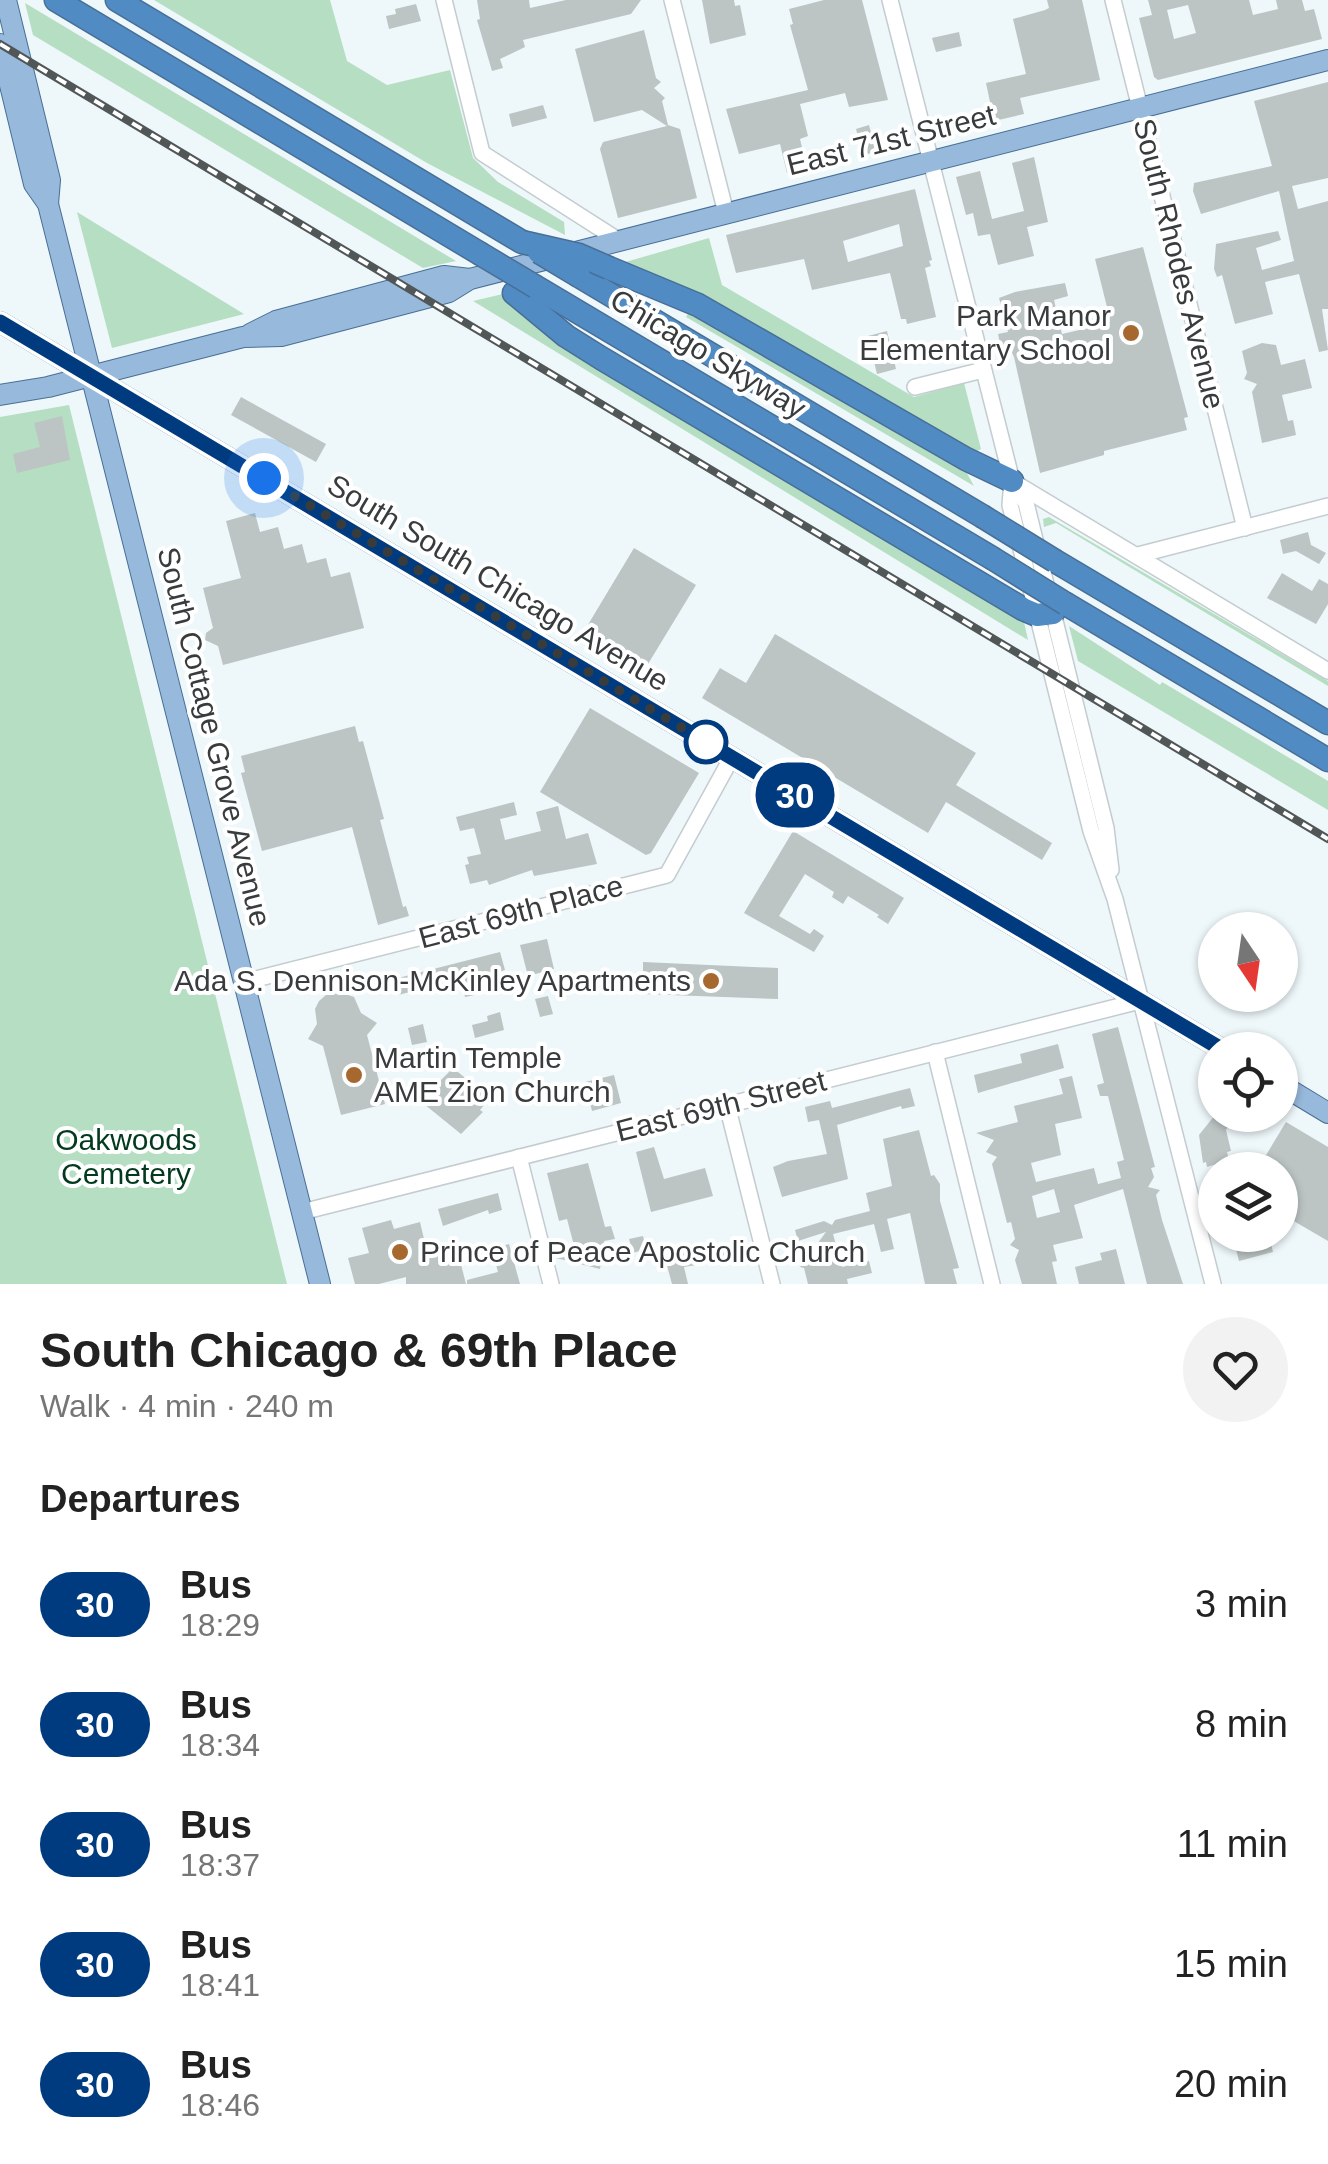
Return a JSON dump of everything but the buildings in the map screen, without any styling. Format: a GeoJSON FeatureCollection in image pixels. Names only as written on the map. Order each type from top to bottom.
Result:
{"type":"FeatureCollection","features":[{"type":"Feature","properties":{"kind":"highway"},"geometry":{"type":"LineString","coordinates":[[56,0],[479,253],[590,350],[1052,610]]}},
{"type":"Feature","properties":{"kind":"highway","name":"Chicago Skyway"},"geometry":{"type":"LineString","coordinates":[[118,0],[1328,723]]}},
{"type":"Feature","properties":{"kind":"highway"},"geometry":{"type":"LineString","coordinates":[[522,242],[579,255],[698,306],[966,459],[1012,481]]}},
{"type":"Feature","properties":{"kind":"highway","name":"Chicago Skyway"},"geometry":{"type":"LineString","coordinates":[[525,290],[992,558],[1052,610],[1328,760]]}},
{"type":"Feature","properties":{"kind":"main road","name":"South Cottage Grove Avenue"},"geometry":{"type":"LineString","coordinates":[[6,0],[50,180],[48,204],[320,1284]]}},
{"type":"Feature","properties":{"kind":"main road","name":"South Cottage Grove Avenue"},"geometry":{"type":"LineString","coordinates":[[0,44],[34,184],[48,204]]}},
{"type":"Feature","properties":{"kind":"main road","name":"East 71st Street"},"geometry":{"type":"LineString","coordinates":[[0,395],[244,337],[281,336],[449,292],[470,279],[1328,60]]}},
{"type":"Feature","properties":{"kind":"main road","name":"South South Chicago Avenue"},"geometry":{"type":"LineString","coordinates":[[0,322],[1198,1035]]}},
{"type":"Feature","properties":{"kind":"main road"},"geometry":{"type":"LineString","coordinates":[[1298,1095],[1328,1113]]}},
{"type":"Feature","properties":{"kind":"street"},"geometry":{"type":"LineString","coordinates":[[444,0],[482,152],[618,240]]}},
{"type":"Feature","properties":{"kind":"street"},"geometry":{"type":"LineString","coordinates":[[672,0],[726,213]]}},
{"type":"Feature","properties":{"kind":"street"},"geometry":{"type":"LineString","coordinates":[[890,0],[1012,481],[1026,503],[1052,610],[1091,831],[1115,899],[1213,1284]]}},
{"type":"Feature","properties":{"kind":"street","name":"South Rhodes Avenue"},"geometry":{"type":"LineString","coordinates":[[1113,0],[1245,528]]}},
{"type":"Feature","properties":{"kind":"street"},"geometry":{"type":"LineString","coordinates":[[915,386],[984,370]]}},
{"type":"Feature","properties":{"kind":"street"},"geometry":{"type":"LineString","coordinates":[[1012,481],[1328,670]]}},
{"type":"Feature","properties":{"kind":"street"},"geometry":{"type":"LineString","coordinates":[[1138,555],[1328,506]]}},
{"type":"Feature","properties":{"kind":"street","name":"East 69th Place"},"geometry":{"type":"LineString","coordinates":[[244,982],[667,875],[732,757]]}},
{"type":"Feature","properties":{"kind":"street","name":"East 69th Street"},"geometry":{"type":"LineString","coordinates":[[302,1212],[1140,1001]]}},
{"type":"Feature","properties":{"kind":"street"},"geometry":{"type":"LineString","coordinates":[[934,1052],[992,1284]]}},
{"type":"Feature","properties":{"kind":"street"},"geometry":{"type":"LineString","coordinates":[[727,1105],[772,1284]]}},
{"type":"Feature","properties":{"kind":"street"},"geometry":{"type":"LineString","coordinates":[[519,1157],[551,1284]]}},
{"type":"Feature","properties":{"kind":"green space"},"geometry":{"type":"Polygon","coordinates":[[[154,0],[330,0],[347,61],[387,85],[450,70],[473,158],[498,182],[564,222],[565,235],[427,163],[154,0]]]}},
{"type":"Feature","properties":{"kind":"green space"},"geometry":{"type":"Polygon","coordinates":[[[25,3],[456,261],[423,268],[33,35],[25,3]]]}},
{"type":"Feature","properties":{"kind":"green space"},"geometry":{"type":"Polygon","coordinates":[[[77,212],[244,314],[112,348],[77,212]]]}},
{"type":"Feature","properties":{"kind":"green space"},"geometry":{"type":"Polygon","coordinates":[[[709,238],[722,285],[914,397],[964,383],[981,449],[975,452],[942,436],[753,324],[622,263],[709,238]]]}},
{"type":"Feature","properties":{"kind":"green space"},"geometry":{"type":"Polygon","coordinates":[[[503,294],[694,424],[1024,622],[1028,640],[473,301],[503,294]]]}},
{"type":"Feature","properties":{"kind":"green space"},"geometry":{"type":"Polygon","coordinates":[[[691,309],[964,468],[974,486],[686,317],[691,309]]]}},
{"type":"Feature","properties":{"kind":"green space","name":"Oakwoods Cemetery"},"geometry":{"type":"Polygon","coordinates":[[[69,405],[287,1284],[0,1284],[0,417],[69,405]]]}},
{"type":"Feature","properties":{"kind":"green space"},"geometry":{"type":"Polygon","coordinates":[[[1049,517],[1328,681],[1328,686],[1056,523],[1044,527],[1043,519],[1049,517]]]}},
{"type":"Feature","properties":{"kind":"green space"},"geometry":{"type":"Polygon","coordinates":[[[1069,626],[1160,685],[1162,682],[1328,781],[1328,810],[1078,661],[1069,626]]]}},
{"type":"Feature","properties":{"kind":"railway"},"geometry":{"type":"LineString","coordinates":[[0,44],[1328,839]]}},
{"type":"Feature","properties":{"kind":"bus line","name":"30"},"geometry":{"type":"LineString","coordinates":[[0,322],[1198,1034]]}},
{"type":"Feature","properties":{"kind":"place","name":"Park Manor Elementary School"},"geometry":{"type":"Point","coordinates":[1131,333]}},
{"type":"Feature","properties":{"kind":"place","name":"Ada S. Dennison-McKinley Apartments"},"geometry":{"type":"Point","coordinates":[711,981]}},
{"type":"Feature","properties":{"kind":"place","name":"Martin Temple AME Zion Church"},"geometry":{"type":"Point","coordinates":[354,1075]}},
{"type":"Feature","properties":{"kind":"place","name":"Prince of Peace Apostolic Church"},"geometry":{"type":"Point","coordinates":[400,1252]}},
{"type":"Feature","properties":{"kind":"route"},"geometry":{"type":"LineString","coordinates":[[264,478],[709,744],[706,742]]}}]}
